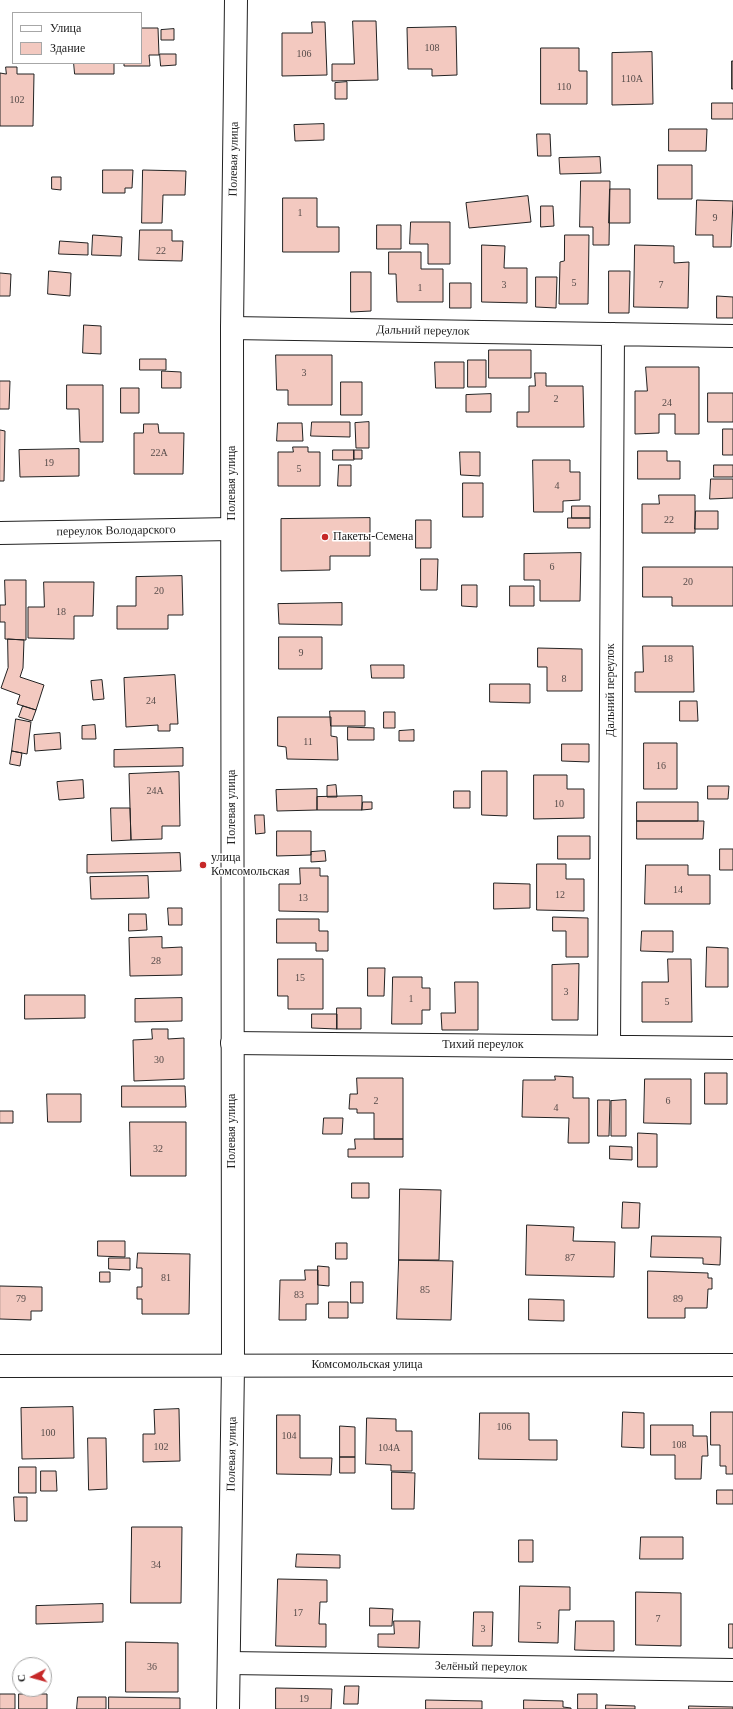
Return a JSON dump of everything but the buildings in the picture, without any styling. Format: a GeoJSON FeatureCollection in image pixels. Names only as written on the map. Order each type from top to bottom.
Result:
{"type":"FeatureCollection","features":[{"type":"Feature","properties":{"kind":"street","name":"Полевая улица"},"geometry":{"type":"LineString","coordinates":[[228,1709],[233,1366],[232,328],[236,0]]}},
{"type":"Feature","properties":{"kind":"street","name":"Дальний переулок"},"geometry":{"type":"LineString","coordinates":[[232,328],[733,336]]}},
{"type":"Feature","properties":{"kind":"street","name":"Дальний переулок"},"geometry":{"type":"LineString","coordinates":[[609,1046],[613,334]]}},
{"type":"Feature","properties":{"kind":"street","name":"переулок Володарского"},"geometry":{"type":"LineString","coordinates":[[0,532],[232,529]]}},
{"type":"Feature","properties":{"kind":"street","name":"Тихий переулок"},"geometry":{"type":"LineString","coordinates":[[232,1043],[733,1048]]}},
{"type":"Feature","properties":{"kind":"street","name":"Комсомольская улица"},"geometry":{"type":"LineString","coordinates":[[0,1366],[733,1365]]}},
{"type":"Feature","properties":{"kind":"street","name":"Зелёный переулок"},"geometry":{"type":"LineString","coordinates":[[229,1663],[733,1670]]}},
{"type":"Feature","properties":{"kind":"place","name":"Пакеты-Семена"},"geometry":{"type":"Point","coordinates":[325,537]}},
{"type":"Feature","properties":{"kind":"place","name":"улица Комсомольская"},"geometry":{"type":"Point","coordinates":[203,865]}}]}
